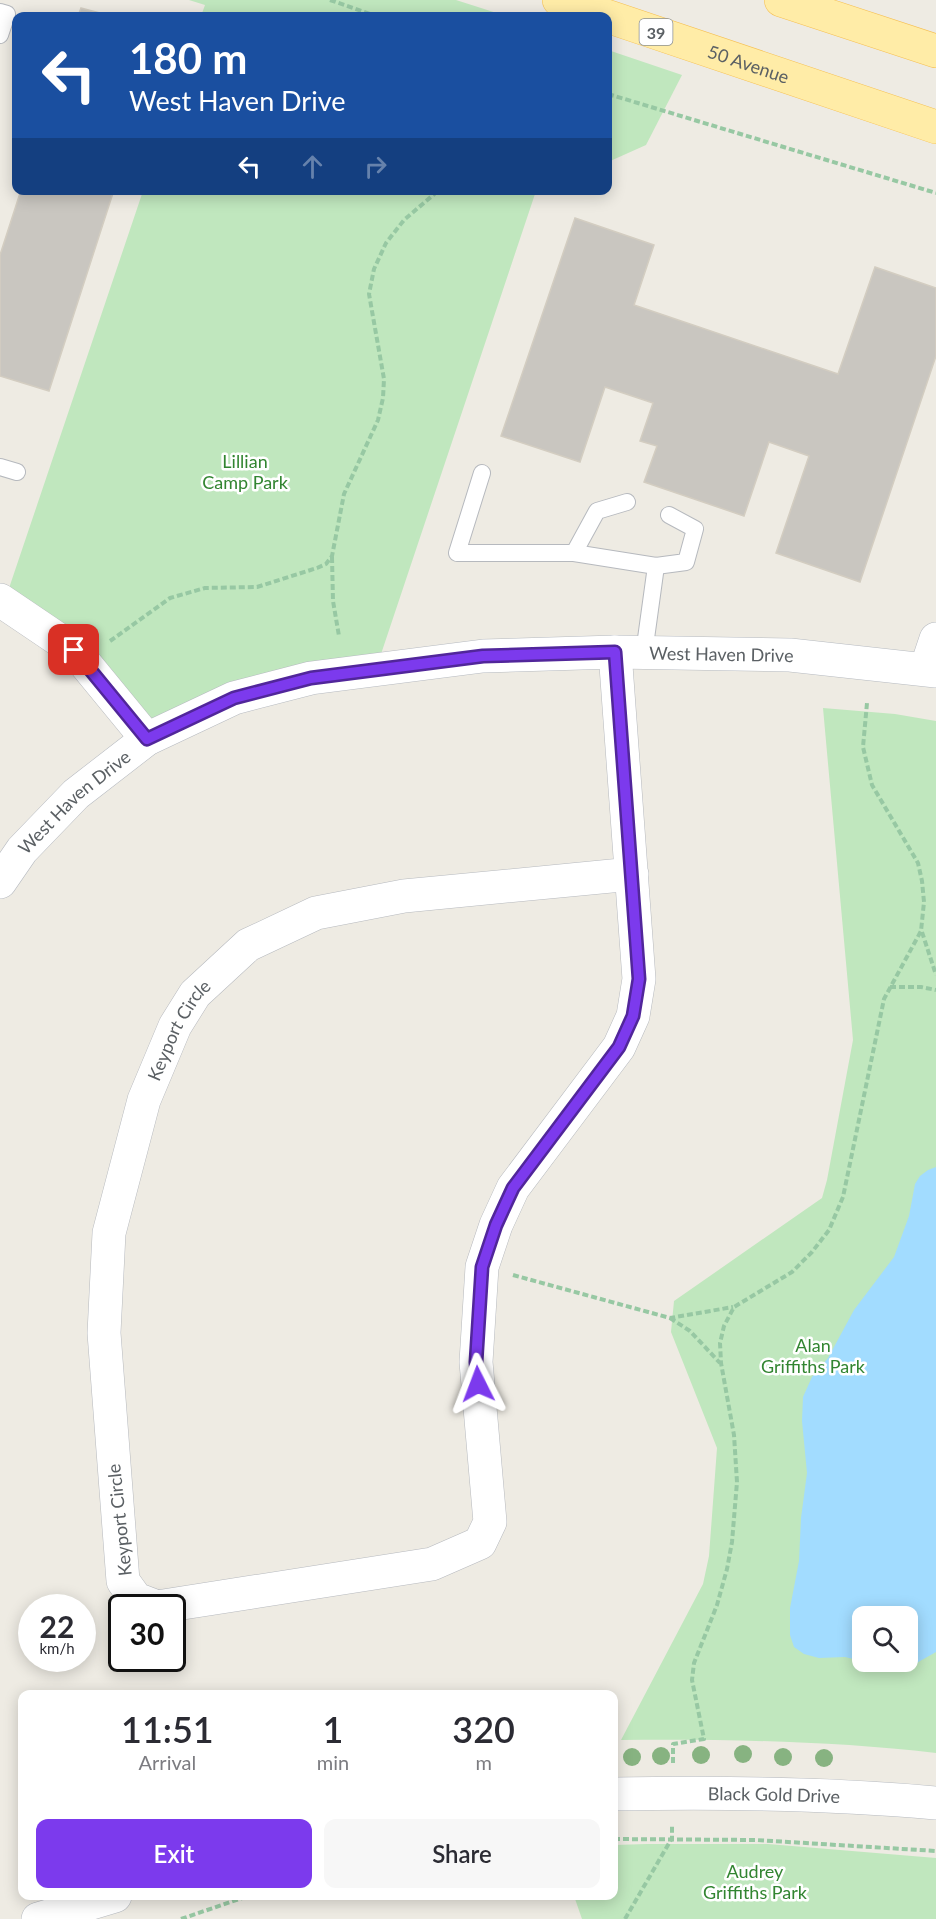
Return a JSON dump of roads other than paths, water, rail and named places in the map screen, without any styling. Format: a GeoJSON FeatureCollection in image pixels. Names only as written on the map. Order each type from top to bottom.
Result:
{"type":"FeatureCollection","features":[{"type":"Feature","properties":{"kind":"main road","name":"50 Avenue"},"geometry":{"type":"LineString","coordinates":[[559,0],[595,12]]}},
{"type":"Feature","properties":{"kind":"main road"},"geometry":{"type":"LineString","coordinates":[[781,0],[936,51]]}},
{"type":"Feature","properties":{"kind":"main road","name":"50 Avenue"},"geometry":{"type":"LineString","coordinates":[[612,18],[936,127]]}},
{"type":"Feature","properties":{"kind":"street"},"geometry":{"type":"LineString","coordinates":[[0,600],[74,650],[147,739]]}},
{"type":"Feature","properties":{"kind":"street","name":"West Haven Drive"},"geometry":{"type":"LineString","coordinates":[[0,882],[22,850],[76,794],[147,739],[234,698],[311,678],[483,656],[629,652],[933,660]]}},
{"type":"Feature","properties":{"kind":"street","name":"Keyport Circle"},"geometry":{"type":"LineString","coordinates":[[629,652],[632,874],[639,979],[633,1016],[619,1047],[513,1188],[496,1225],[482,1267],[476,1362],[490,1522],[480,1543],[432,1564],[157,1607],[136,1599],[123,1581],[104,1334],[110,1233],[144,1100],[175,1026],[195,994],[248,945],[316,913],[404,896],[632,874]]}},
{"type":"Feature","properties":{"kind":"street","name":"Black Gold Drive"},"geometry":{"type":"LineString","coordinates":[[618,1794],[808,1794],[936,1803]]}},
{"type":"Feature","properties":{"kind":"street"},"geometry":{"type":"LineString","coordinates":[[38,1919],[102,1900]]}},
{"type":"Feature","properties":{"kind":"lane"},"geometry":{"type":"LineString","coordinates":[[0,12],[7,14],[0,35]]}},
{"type":"Feature","properties":{"kind":"lane"},"geometry":{"type":"LineString","coordinates":[[0,467],[17,472]]}},
{"type":"Feature","properties":{"kind":"lane"},"geometry":{"type":"LineString","coordinates":[[482,473],[457,553],[574,554],[656,566],[686,562],[695,529],[669,515]]}},
{"type":"Feature","properties":{"kind":"lane"},"geometry":{"type":"LineString","coordinates":[[574,554],[597,511],[627,502]]}},
{"type":"Feature","properties":{"kind":"lane"},"geometry":{"type":"LineString","coordinates":[[629,652],[656,566]]}},
{"type":"Feature","properties":{"kind":"water"},"geometry":{"type":"Polygon","coordinates":[[[936,1167],[936,1652],[918,1662],[918,1606],[852,1606],[852,1659],[819,1658],[804,1654],[794,1647],[790,1635],[790,1608],[799,1561],[801,1518],[807,1473],[802,1421],[803,1397],[812,1377],[828,1358],[854,1310],[894,1257],[909,1216],[915,1184],[928,1170],[936,1167]]]}},
{"type":"Feature","properties":{"kind":"park label","name":"Lillian Camp Park"},"geometry":{"type":"Point","coordinates":[245,471]}},
{"type":"Feature","properties":{"kind":"park label","name":"Alan Griffiths Park"},"geometry":{"type":"Point","coordinates":[813,1355]}},
{"type":"Feature","properties":{"kind":"park label","name":"Audrey Griffiths Park"},"geometry":{"type":"Point","coordinates":[755,1881]}}]}
